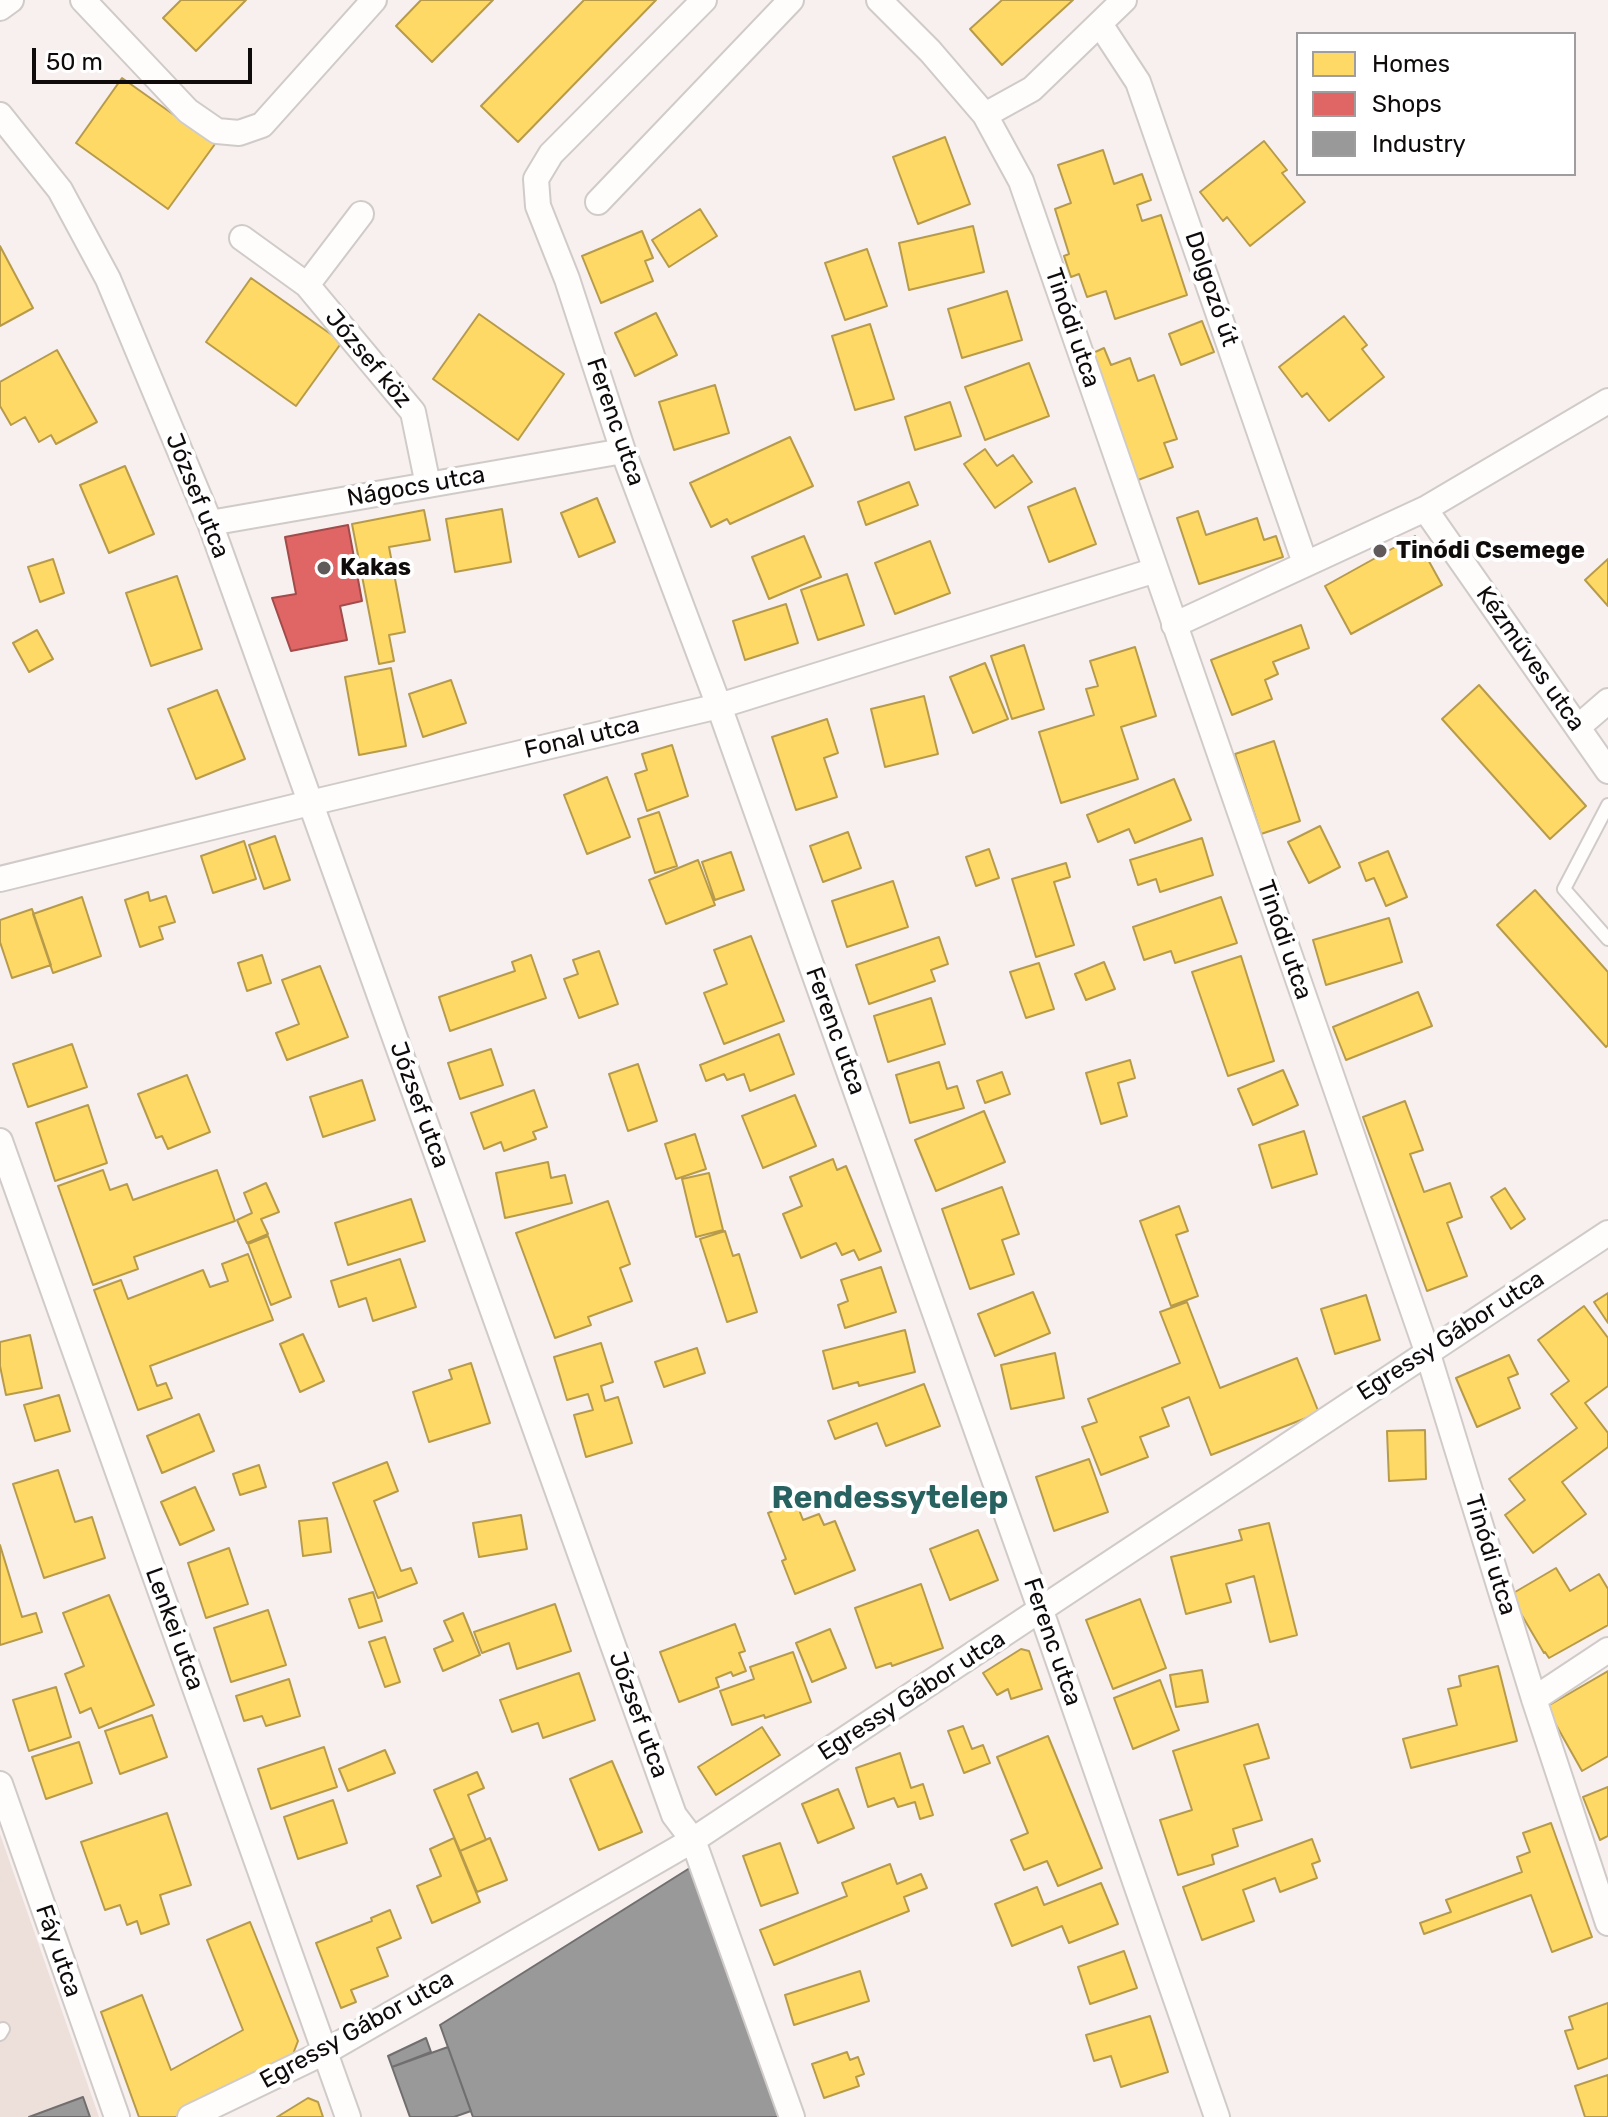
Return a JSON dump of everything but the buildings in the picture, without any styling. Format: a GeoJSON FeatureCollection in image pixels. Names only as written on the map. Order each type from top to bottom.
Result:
{"type":"FeatureCollection","features":[{"type":"Feature","properties":{"kind":"street"},"geometry":{"type":"LineString","coordinates":[[0,8],[11,0]]}},
{"type":"Feature","properties":{"kind":"street"},"geometry":{"type":"LineString","coordinates":[[83,0],[188,111],[217,131],[239,133],[262,125],[374,0]]}},
{"type":"Feature","properties":{"kind":"street","name":"Ferenc utca"},"geometry":{"type":"LineString","coordinates":[[704,0],[551,154],[536,179],[538,206],[567,279],[623,451],[719,706],[1041,1611],[1217,2117]]}},
{"type":"Feature","properties":{"kind":"street"},"geometry":{"type":"LineString","coordinates":[[598,202],[791,0]]}},
{"type":"Feature","properties":{"kind":"street","name":"Tinódi utca"},"geometry":{"type":"LineString","coordinates":[[879,0],[930,51],[985,115],[1021,181],[1427,1351],[1534,1699],[1608,1923]]}},
{"type":"Feature","properties":{"kind":"street"},"geometry":{"type":"LineString","coordinates":[[985,115],[1032,89],[1124,0]]}},
{"type":"Feature","properties":{"kind":"street","name":"Dolgozó út"},"geometry":{"type":"LineString","coordinates":[[1100,24],[1138,82],[1305,563]]}},
{"type":"Feature","properties":{"kind":"street","name":"József utca"},"geometry":{"type":"LineString","coordinates":[[0,115],[60,190],[108,279],[210,523],[674,1815],[693,1840],[792,2117]]}},
{"type":"Feature","properties":{"kind":"street"},"geometry":{"type":"LineString","coordinates":[[307,285],[361,214]]}},
{"type":"Feature","properties":{"kind":"street","name":"József köz"},"geometry":{"type":"LineString","coordinates":[[242,238],[307,285],[413,412],[428,485]]}},
{"type":"Feature","properties":{"kind":"street"},"geometry":{"type":"LineString","coordinates":[[1174,625],[1425,509],[1608,401]]}},
{"type":"Feature","properties":{"kind":"street","name":"Nágocs utca"},"geometry":{"type":"LineString","coordinates":[[210,523],[623,451]]}},
{"type":"Feature","properties":{"kind":"street","name":"Kézműves utca"},"geometry":{"type":"LineString","coordinates":[[1425,509],[1608,771]]}},
{"type":"Feature","properties":{"kind":"street","name":"Fonal utca"},"geometry":{"type":"LineString","coordinates":[[0,879],[719,706],[1156,570]]}},
{"type":"Feature","properties":{"kind":"street"},"geometry":{"type":"LineString","coordinates":[[1578,727],[1608,701]]}},
{"type":"Feature","properties":{"kind":"street","name":"Lenkei utca"},"geometry":{"type":"LineString","coordinates":[[0,1141],[348,2117]]}},
{"type":"Feature","properties":{"kind":"street","name":"Egressy Gábor utca"},"geometry":{"type":"LineString","coordinates":[[190,2117],[325,2052],[693,1840],[1608,1233]]}},
{"type":"Feature","properties":{"kind":"street"},"geometry":{"type":"LineString","coordinates":[[1534,1699],[1608,1650]]}},
{"type":"Feature","properties":{"kind":"street","name":"Fáy utca"},"geometry":{"type":"LineString","coordinates":[[0,1784],[117,2117]]}},
{"type":"Feature","properties":{"kind":"lane"},"geometry":{"type":"LineString","coordinates":[[1608,805],[1564,889],[1608,939]]}},
{"type":"Feature","properties":{"kind":"shaded area"},"geometry":{"type":"Polygon","coordinates":[[[0,1834],[99,2117],[0,2117],[0,1834]]]}},
{"type":"Feature","properties":{"kind":"place","name":"Tinódi Csemege"},"geometry":{"type":"Point","coordinates":[1380,551]}},
{"type":"Feature","properties":{"kind":"place","name":"Kakas"},"geometry":{"type":"Point","coordinates":[324,568]}},
{"type":"Feature","properties":{"kind":"district","name":"Rendessytelep"},"geometry":{"type":"Point","coordinates":[890,1499]}}]}
